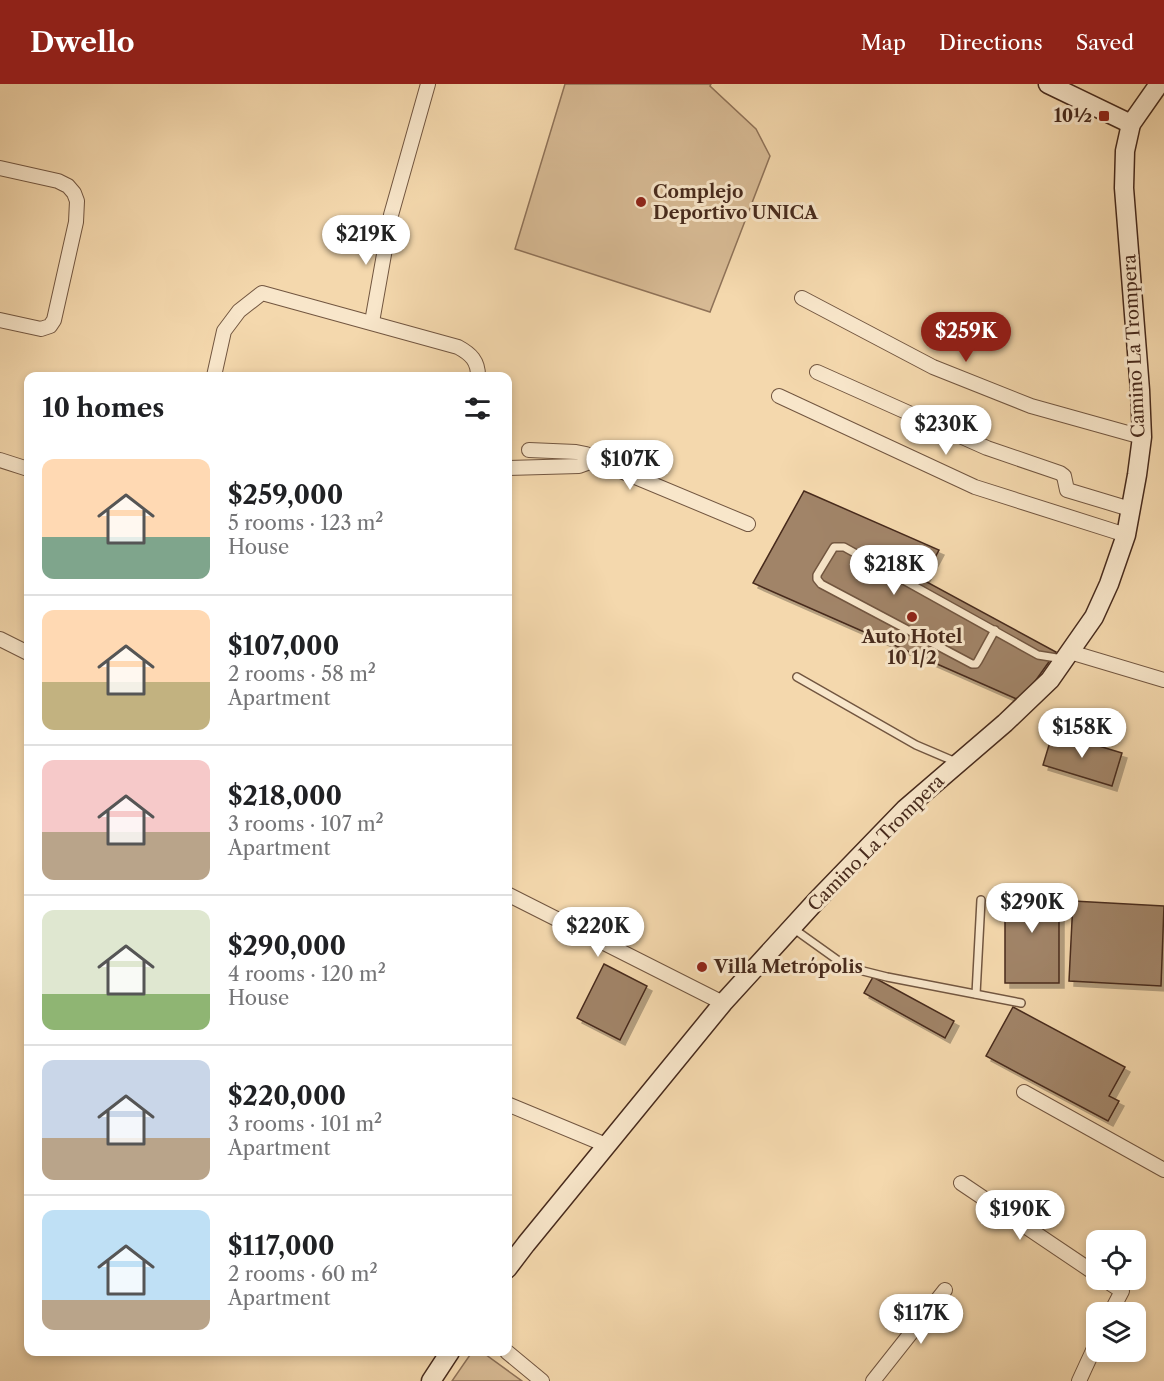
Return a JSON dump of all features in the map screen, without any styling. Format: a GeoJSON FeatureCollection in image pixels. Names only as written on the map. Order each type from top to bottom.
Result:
{"type":"FeatureCollection","features":[{"type":"Feature","properties":{"kind":"street"},"geometry":{"type":"LineString","coordinates":[[372,322],[391,215],[428,84]]}},
{"type":"Feature","properties":{"kind":"street"},"geometry":{"type":"LineString","coordinates":[[1048,84],[1131,124],[1159,84]]}},
{"type":"Feature","properties":{"kind":"street","name":"Camino La Trompera"},"geometry":{"type":"LineString","coordinates":[[512,1262],[723,1003],[905,809],[1005,723],[1050,680],[1094,617],[1109,584],[1126,534],[1142,437],[1124,188],[1125,151],[1131,124]]}},
{"type":"Feature","properties":{"kind":"street"},"geometry":{"type":"LineString","coordinates":[[0,168],[58,181],[68,186],[77,201],[76,222],[54,320],[50,326],[41,329],[0,320]]}},
{"type":"Feature","properties":{"kind":"street"},"geometry":{"type":"LineString","coordinates":[[215,372],[224,331],[239,311],[262,294],[458,347],[469,353],[475,361],[477,372]]}},
{"type":"Feature","properties":{"kind":"street"},"geometry":{"type":"LineString","coordinates":[[802,298],[933,367],[1031,406],[1142,437]]}},
{"type":"Feature","properties":{"kind":"street"},"geometry":{"type":"LineString","coordinates":[[817,372],[987,448],[1060,473],[1064,476],[1067,490],[1130,509]]}},
{"type":"Feature","properties":{"kind":"street"},"geometry":{"type":"LineString","coordinates":[[779,396],[975,487],[1126,534]]}},
{"type":"Feature","properties":{"kind":"street"},"geometry":{"type":"LineString","coordinates":[[529,450],[586,454],[597,462],[748,524]]}},
{"type":"Feature","properties":{"kind":"street"},"geometry":{"type":"LineString","coordinates":[[0,460],[24,468]]}},
{"type":"Feature","properties":{"kind":"street"},"geometry":{"type":"LineString","coordinates":[[512,468],[579,466],[597,462]]}},
{"type":"Feature","properties":{"kind":"street"},"geometry":{"type":"LineString","coordinates":[[0,639],[24,651]]}},
{"type":"Feature","properties":{"kind":"street"},"geometry":{"type":"LineString","coordinates":[[1068,656],[1164,680]]}},
{"type":"Feature","properties":{"kind":"street"},"geometry":{"type":"LineString","coordinates":[[512,897],[723,1003]]}},
{"type":"Feature","properties":{"kind":"street"},"geometry":{"type":"LineString","coordinates":[[1024,1092],[1164,1170]]}},
{"type":"Feature","properties":{"kind":"street"},"geometry":{"type":"LineString","coordinates":[[512,1106],[606,1145]]}},
{"type":"Feature","properties":{"kind":"street"},"geometry":{"type":"LineString","coordinates":[[961,1183],[1086,1267]]}},
{"type":"Feature","properties":{"kind":"street"},"geometry":{"type":"LineString","coordinates":[[873,1381],[945,1290]]}},
{"type":"Feature","properties":{"kind":"street"},"geometry":{"type":"LineString","coordinates":[[431,1381],[447,1356]]}},
{"type":"Feature","properties":{"kind":"street"},"geometry":{"type":"LineString","coordinates":[[512,1356],[542,1381]]}},
{"type":"Feature","properties":{"kind":"street"},"geometry":{"type":"LineString","coordinates":[[1079,1381],[1088,1362]]}},
{"type":"Feature","properties":{"kind":"lane"},"geometry":{"type":"LineString","coordinates":[[995,630],[976,664],[972,664],[821,584],[817,579],[818,575],[834,547],[844,547],[995,630],[1038,655],[1068,656]]}},
{"type":"Feature","properties":{"kind":"lane"},"geometry":{"type":"LineString","coordinates":[[797,677],[916,745],[959,763]]}},
{"type":"Feature","properties":{"kind":"lane"},"geometry":{"type":"LineString","coordinates":[[976,994],[981,900]]}},
{"type":"Feature","properties":{"kind":"lane"},"geometry":{"type":"LineString","coordinates":[[792,927],[843,964],[887,977],[1021,1003]]}},
{"type":"Feature","properties":{"kind":"shaded area","name":"Complejo Deportivo UNICA"},"geometry":{"type":"Polygon","coordinates":[[[565,84],[711,84],[710,86],[756,129],[770,156],[710,312],[515,249],[565,84]]]}},
{"type":"Feature","properties":{"kind":"shaded area"},"geometry":{"type":"Polygon","coordinates":[[[469,1356],[488,1356],[522,1381],[452,1381],[469,1356]]]}},
{"type":"Feature","properties":{"kind":"building","name":"Auto Hotel 10 1/2"},"geometry":{"type":"Polygon","coordinates":[[[804,491],[939,550],[923,580],[1056,652],[1021,701],[753,583],[804,491]]]}},
{"type":"Feature","properties":{"kind":"building"},"geometry":{"type":"Polygon","coordinates":[[[1053,732],[1122,753],[1112,786],[1043,765],[1053,732]]]}},
{"type":"Feature","properties":{"kind":"building"},"geometry":{"type":"Polygon","coordinates":[[[1005,886],[1059,886],[1059,983],[1005,983],[1005,886]]]}},
{"type":"Feature","properties":{"kind":"building"},"geometry":{"type":"Polygon","coordinates":[[[1073,901],[1164,906],[1161,986],[1069,981],[1073,901]]]}},
{"type":"Feature","properties":{"kind":"building"},"geometry":{"type":"Polygon","coordinates":[[[604,964],[647,986],[620,1040],[577,1018],[604,964]]]}},
{"type":"Feature","properties":{"kind":"building"},"geometry":{"type":"Polygon","coordinates":[[[873,977],[954,1021],[945,1038],[864,993],[873,977]]]}},
{"type":"Feature","properties":{"kind":"building"},"geometry":{"type":"Polygon","coordinates":[[[1013,1007],[1125,1067],[1109,1096],[1119,1101],[1108,1121],[986,1056],[1013,1007]]]}},
{"type":"Feature","properties":{"kind":"place","name":"10½"},"geometry":{"type":"Point","coordinates":[1104,116]}},
{"type":"Feature","properties":{"kind":"place","name":"Complejo Deportivo UNICA"},"geometry":{"type":"Point","coordinates":[641,202]}},
{"type":"Feature","properties":{"kind":"place","name":"Auto Hotel 10 1/2"},"geometry":{"type":"Point","coordinates":[912,617]}},
{"type":"Feature","properties":{"kind":"place","name":"Villa Metrópolis"},"geometry":{"type":"Point","coordinates":[702,967]}}]}
